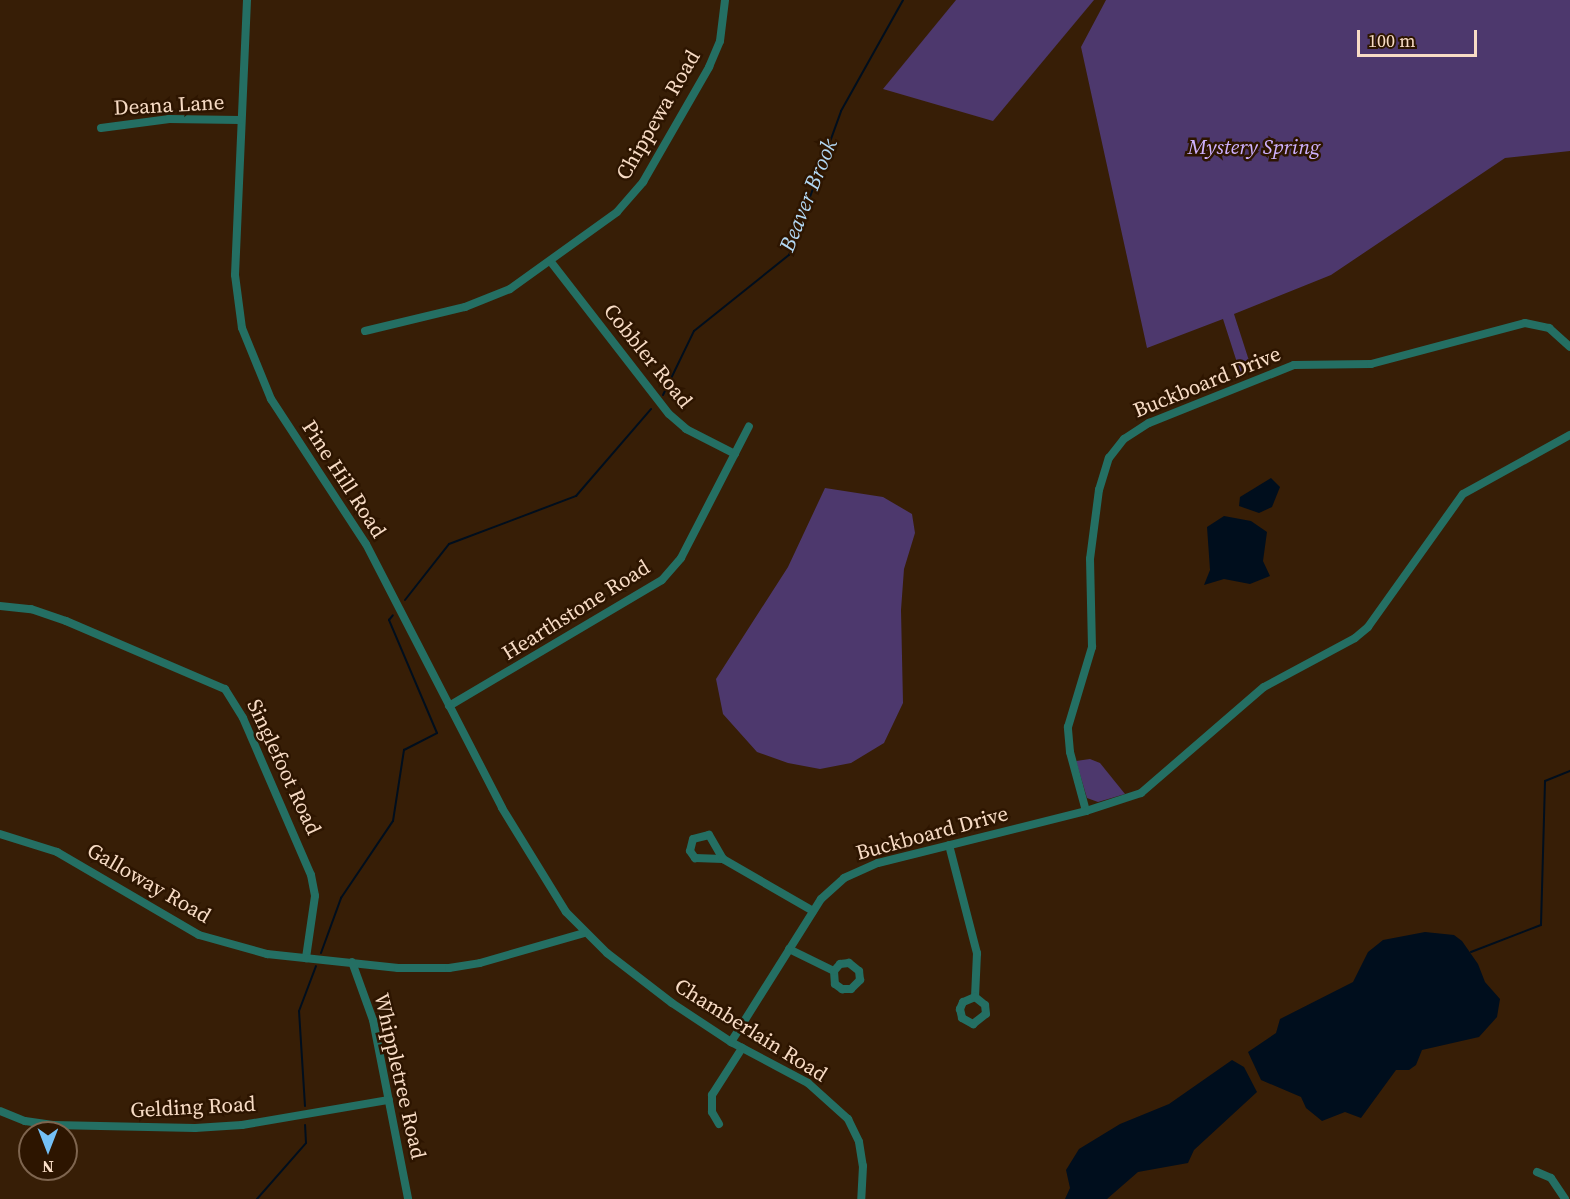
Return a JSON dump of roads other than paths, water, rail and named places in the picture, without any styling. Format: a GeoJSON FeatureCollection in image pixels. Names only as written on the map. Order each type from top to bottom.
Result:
{"type":"FeatureCollection","features":[{"type":"Feature","properties":{"kind":"street","name":"Pine Hill Road"},"geometry":{"type":"LineString","coordinates":[[247,0],[235,274],[239,314],[252,358],[271,399],[366,544],[519,839],[566,912],[584,933]]}},
{"type":"Feature","properties":{"kind":"street","name":"Chippewa Road"},"geometry":{"type":"LineString","coordinates":[[365,330],[496,296],[551,262],[617,212],[639,188],[709,67],[720,41],[725,0]]}},
{"type":"Feature","properties":{"kind":"street","name":"Deana Lane"},"geometry":{"type":"LineString","coordinates":[[101,128],[160,119],[240,120]]}},
{"type":"Feature","properties":{"kind":"street","name":"Cobbler Road"},"geometry":{"type":"LineString","coordinates":[[551,262],[669,414],[686,429],[735,454]]}},
{"type":"Feature","properties":{"kind":"street","name":"Buckboard Drive"},"geometry":{"type":"LineString","coordinates":[[1086,811],[1070,752],[1068,727],[1092,647],[1090,559],[1099,490],[1109,458],[1124,439],[1149,423],[1294,365],[1371,364],[1525,322],[1549,328],[1570,347]]}},
{"type":"Feature","properties":{"kind":"street","name":"Hearthstone Road"},"geometry":{"type":"LineString","coordinates":[[449,706],[662,580],[681,558],[749,426]]}},
{"type":"Feature","properties":{"kind":"street","name":"Buckboard Drive"},"geometry":{"type":"LineString","coordinates":[[731,1042],[813,911],[829,890],[856,871],[1086,811],[1141,793],[1264,687],[1355,638],[1379,616],[1463,494],[1570,435]]}},
{"type":"Feature","properties":{"kind":"street","name":"Singlefoot Road"},"geometry":{"type":"LineString","coordinates":[[0,606],[31,609],[66,621],[225,689],[243,718],[311,875],[315,896],[306,958]]}},
{"type":"Feature","properties":{"kind":"street","name":"Galloway Road"},"geometry":{"type":"LineString","coordinates":[[0,834],[57,852],[200,935],[267,954],[425,969],[480,963],[584,933]]}},
{"type":"Feature","properties":{"kind":"street"},"geometry":{"type":"LineString","coordinates":[[723,859],[699,861],[692,855],[691,843],[696,836],[709,835],[723,859],[813,911]]}},
{"type":"Feature","properties":{"kind":"street"},"geometry":{"type":"LineString","coordinates":[[949,845],[975,943],[978,972],[975,997]]}},
{"type":"Feature","properties":{"kind":"street","name":"Chamberlain Road"},"geometry":{"type":"LineString","coordinates":[[584,933],[672,1003],[731,1042],[808,1083],[848,1119],[863,1166],[861,1199]]}},
{"type":"Feature","properties":{"kind":"street"},"geometry":{"type":"LineString","coordinates":[[789,949],[834,971]]}},
{"type":"Feature","properties":{"kind":"street","name":"Whippletree Road"},"geometry":{"type":"LineString","coordinates":[[352,962],[373,1020],[408,1199]]}},
{"type":"Feature","properties":{"kind":"street"},"geometry":{"type":"LineString","coordinates":[[719,1124],[712,1112],[712,1095],[742,1048]]}},
{"type":"Feature","properties":{"kind":"street","name":"Gelding Road"},"geometry":{"type":"LineString","coordinates":[[0,1111],[25,1121],[53,1125],[195,1128],[242,1125],[389,1100]]}},
{"type":"Feature","properties":{"kind":"street"},"geometry":{"type":"LineString","coordinates":[[1538,1172],[1551,1178],[1565,1199]]}},
{"type":"Feature","properties":{"kind":"water"},"geometry":{"type":"Polygon","coordinates":[[[1271,478],[1280,487],[1272,507],[1259,513],[1239,506],[1240,497],[1271,478]]]}},
{"type":"Feature","properties":{"kind":"water"},"geometry":{"type":"Polygon","coordinates":[[[1224,516],[1251,521],[1267,532],[1263,561],[1270,576],[1250,584],[1224,579],[1204,585],[1210,570],[1207,527],[1224,516]]]}},
{"type":"Feature","properties":{"kind":"water"},"geometry":{"type":"Polygon","coordinates":[[[1425,932],[1454,935],[1462,941],[1478,964],[1485,982],[1500,999],[1497,1017],[1479,1037],[1422,1050],[1416,1065],[1409,1070],[1396,1070],[1361,1118],[1345,1112],[1322,1121],[1306,1108],[1301,1097],[1261,1080],[1248,1052],[1276,1033],[1280,1019],[1353,982],[1368,952],[1383,940],[1425,932]]]}},
{"type":"Feature","properties":{"kind":"water"},"geometry":{"type":"Polygon","coordinates":[[[1232,1060],[1244,1067],[1257,1092],[1194,1150],[1188,1163],[1138,1172],[1107,1199],[1065,1199],[1070,1188],[1066,1170],[1079,1149],[1120,1124],[1169,1104],[1232,1060]]]}},
{"type":"Feature","properties":{"kind":"waterway","name":"Beaver Brook"},"geometry":{"type":"LineString","coordinates":[[663,395],[694,331],[789,255],[841,111],[903,0]]}},
{"type":"Feature","properties":{"kind":"waterway","name":"Beaver Brook"},"geometry":{"type":"LineString","coordinates":[[405,600],[449,544],[576,496],[651,409]]}},
{"type":"Feature","properties":{"kind":"waterway","name":"Beaver Brook"},"geometry":{"type":"LineString","coordinates":[[321,953],[341,898],[393,821],[404,750],[437,733],[389,620],[393,615]]}},
{"type":"Feature","properties":{"kind":"waterway"},"geometry":{"type":"LineString","coordinates":[[1471,952],[1541,925],[1545,781],[1570,771]]}},
{"type":"Feature","properties":{"kind":"waterway","name":"Beaver Brook"},"geometry":{"type":"LineString","coordinates":[[305,1106],[299,1011],[316,966]]}},
{"type":"Feature","properties":{"kind":"waterway","name":"Beaver Brook"},"geometry":{"type":"LineString","coordinates":[[257,1199],[306,1143],[305,1125]]}},
{"type":"Feature","properties":{"kind":"park label","name":"Mystery Spring"},"geometry":{"type":"Point","coordinates":[1254,147]}}]}
